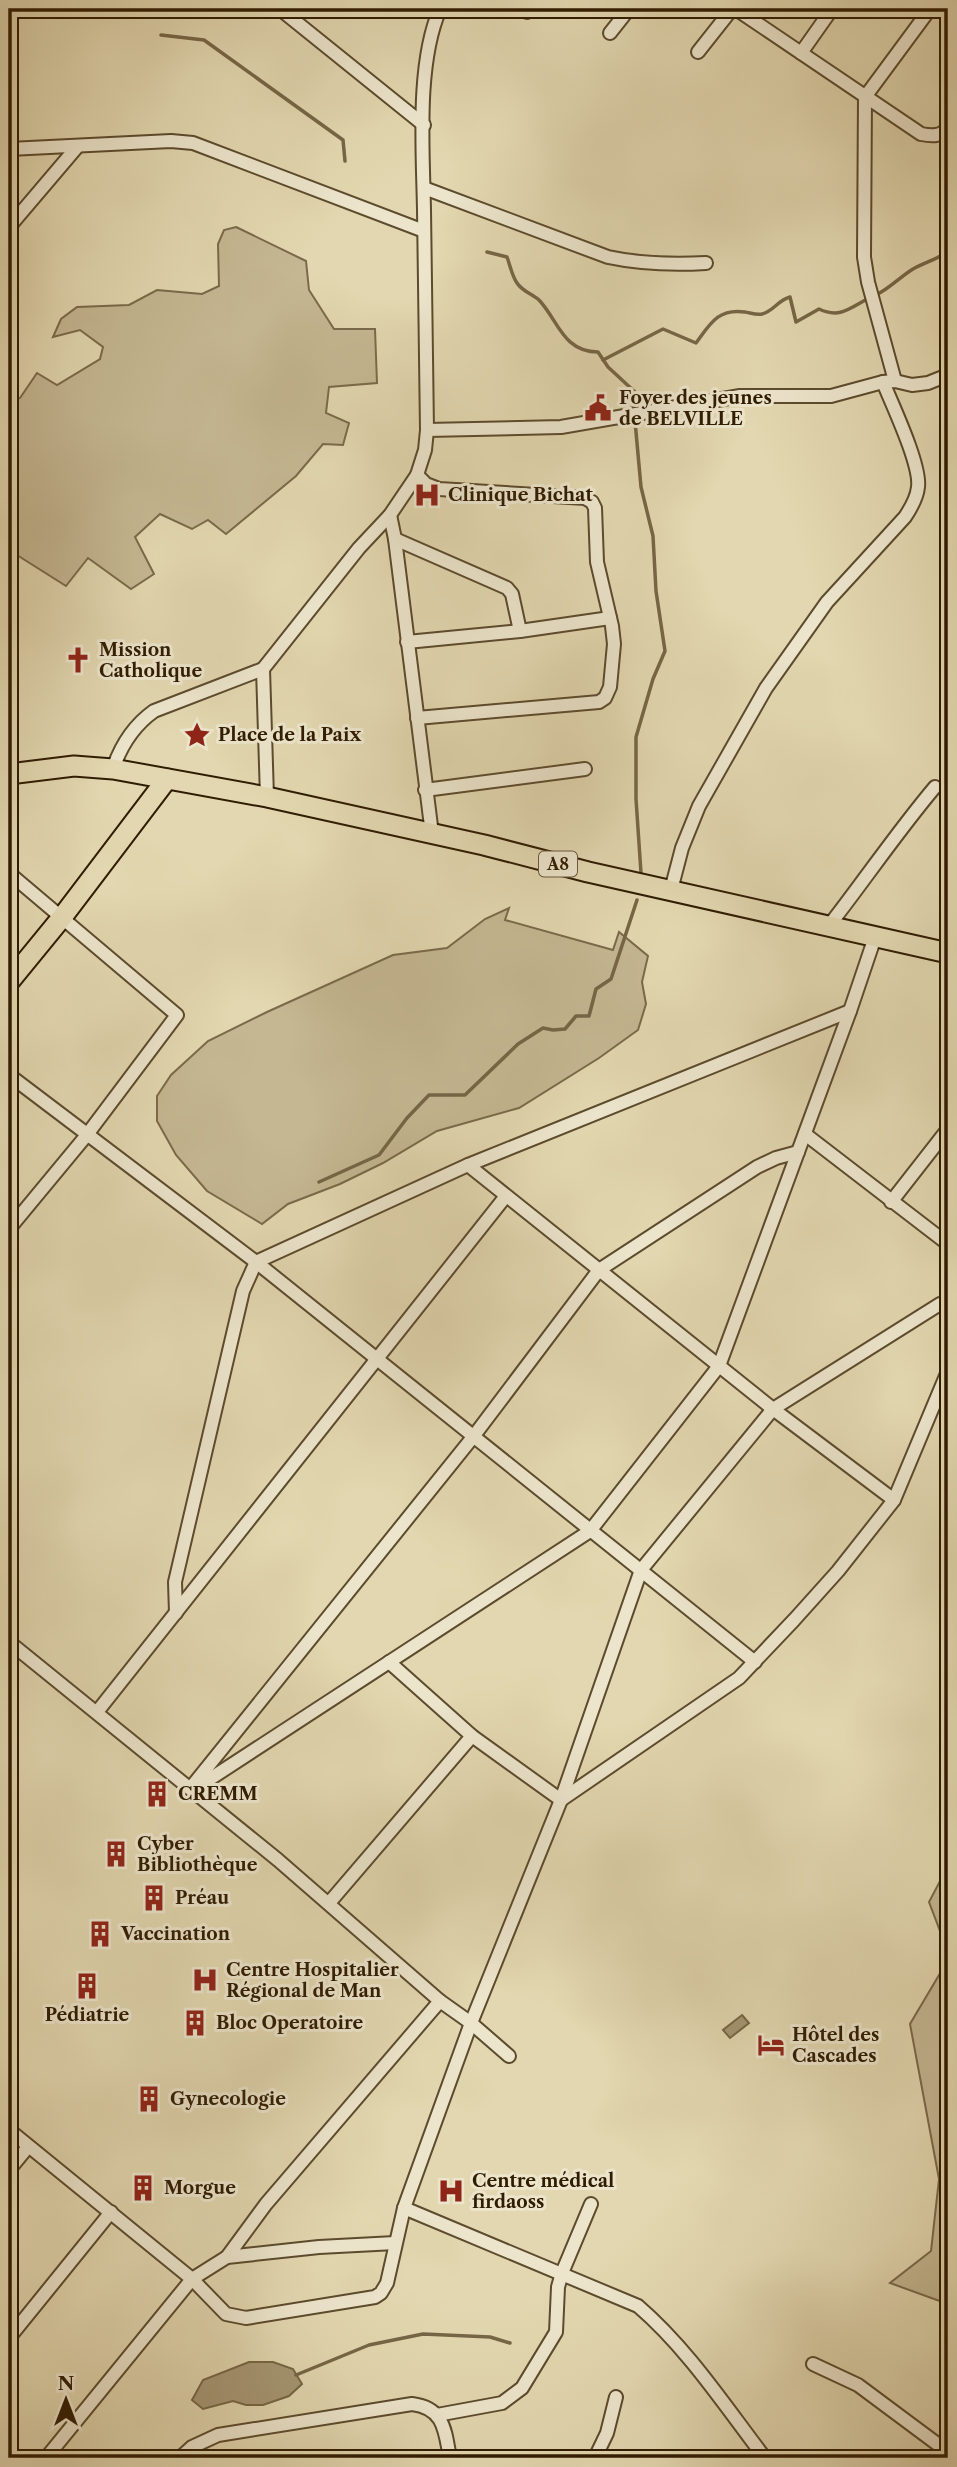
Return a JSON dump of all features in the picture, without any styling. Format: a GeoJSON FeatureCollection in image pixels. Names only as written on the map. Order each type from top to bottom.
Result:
{"type":"FeatureCollection","features":[{"type":"Feature","properties":{"kind":"main road","name":"A8"},"geometry":{"type":"LineString","coordinates":[[9,774],[74,766],[113,769],[267,797],[948,953]]}},
{"type":"Feature","properties":{"kind":"main road"},"geometry":{"type":"LineString","coordinates":[[9,982],[167,779]]}},
{"type":"Feature","properties":{"kind":"street"},"geometry":{"type":"LineString","coordinates":[[280,9],[424,125]]}},
{"type":"Feature","properties":{"kind":"street"},"geometry":{"type":"LineString","coordinates":[[113,769],[120,748],[139,721],[155,711],[263,669],[359,548],[390,515],[417,475],[425,450],[427,430],[424,125],[427,51],[440,9]]}},
{"type":"Feature","properties":{"kind":"street"},"geometry":{"type":"LineString","coordinates":[[518,9],[527,12],[531,9]]}},
{"type":"Feature","properties":{"kind":"street"},"geometry":{"type":"LineString","coordinates":[[610,33],[629,9]]}},
{"type":"Feature","properties":{"kind":"street"},"geometry":{"type":"LineString","coordinates":[[698,52],[734,9],[802,52],[920,134],[933,136],[944,133],[948,127]]}},
{"type":"Feature","properties":{"kind":"street"},"geometry":{"type":"LineString","coordinates":[[802,52],[832,9]]}},
{"type":"Feature","properties":{"kind":"street"},"geometry":{"type":"LineString","coordinates":[[671,890],[682,848],[699,806],[766,688],[827,602],[905,517],[919,484],[889,381],[868,282],[863,234],[865,97],[930,9]]}},
{"type":"Feature","properties":{"kind":"street"},"geometry":{"type":"LineString","coordinates":[[9,149],[171,141],[193,143],[424,231]]}},
{"type":"Feature","properties":{"kind":"street"},"geometry":{"type":"LineString","coordinates":[[9,228],[77,147]]}},
{"type":"Feature","properties":{"kind":"street"},"geometry":{"type":"LineString","coordinates":[[424,188],[608,257],[635,263],[665,265],[706,263]]}},
{"type":"Feature","properties":{"kind":"street"},"geometry":{"type":"LineString","coordinates":[[427,430],[561,426],[740,396],[831,396],[889,381],[912,385],[948,376]]}},
{"type":"Feature","properties":{"kind":"street"},"geometry":{"type":"LineString","coordinates":[[417,475],[426,484],[439,489],[585,498],[592,502],[596,508],[597,562],[614,644],[610,687],[605,698],[599,702],[417,718]]}},
{"type":"Feature","properties":{"kind":"street"},"geometry":{"type":"LineString","coordinates":[[390,515],[432,834]]}},
{"type":"Feature","properties":{"kind":"street"},"geometry":{"type":"LineString","coordinates":[[395,539],[507,588],[512,594],[520,631]]}},
{"type":"Feature","properties":{"kind":"street"},"geometry":{"type":"LineString","coordinates":[[407,642],[520,631],[610,618]]}},
{"type":"Feature","properties":{"kind":"street"},"geometry":{"type":"LineString","coordinates":[[263,669],[267,797]]}},
{"type":"Feature","properties":{"kind":"street"},"geometry":{"type":"LineString","coordinates":[[425,790],[585,769]]}},
{"type":"Feature","properties":{"kind":"street"},"geometry":{"type":"LineString","coordinates":[[828,927],[870,873],[891,840],[935,787]]}},
{"type":"Feature","properties":{"kind":"street"},"geometry":{"type":"LineString","coordinates":[[9,873],[177,1015],[86,1136],[9,1229]]}},
{"type":"Feature","properties":{"kind":"street"},"geometry":{"type":"LineString","coordinates":[[192,1789],[590,1531],[719,1366],[875,937]]}},
{"type":"Feature","properties":{"kind":"street"},"geometry":{"type":"LineString","coordinates":[[176,1612],[175,1582],[243,1291],[256,1262],[468,1165],[850,1011]]}},
{"type":"Feature","properties":{"kind":"street"},"geometry":{"type":"LineString","coordinates":[[9,1075],[86,1136],[256,1262],[755,1661]]}},
{"type":"Feature","properties":{"kind":"street"},"geometry":{"type":"LineString","coordinates":[[891,1202],[948,1129]]}},
{"type":"Feature","properties":{"kind":"street"},"geometry":{"type":"LineString","coordinates":[[805,1134],[948,1244]]}},
{"type":"Feature","properties":{"kind":"street"},"geometry":{"type":"LineString","coordinates":[[192,1789],[473,1437],[599,1270],[757,1167],[798,1152]]}},
{"type":"Feature","properties":{"kind":"street"},"geometry":{"type":"LineString","coordinates":[[468,1165],[773,1409],[894,1500]]}},
{"type":"Feature","properties":{"kind":"street"},"geometry":{"type":"LineString","coordinates":[[97,1712],[506,1196]]}},
{"type":"Feature","properties":{"kind":"street"},"geometry":{"type":"LineString","coordinates":[[9,2130],[192,2279],[226,2314],[246,2319],[375,2297],[381,2293],[387,2283],[404,2208],[471,2024],[561,1800],[641,1570],[773,1409],[940,1304],[948,1305]]}},
{"type":"Feature","properties":{"kind":"street"},"geometry":{"type":"LineString","coordinates":[[561,1800],[739,1678],[838,1571],[894,1500],[948,1371]]}},
{"type":"Feature","properties":{"kind":"street"},"geometry":{"type":"LineString","coordinates":[[9,1642],[192,1789],[329,1903],[440,2001],[509,2056]]}},
{"type":"Feature","properties":{"kind":"street"},"geometry":{"type":"LineString","coordinates":[[389,1661],[471,1736],[561,1800]]}},
{"type":"Feature","properties":{"kind":"street"},"geometry":{"type":"LineString","coordinates":[[329,1903],[471,1736]]}},
{"type":"Feature","properties":{"kind":"street"},"geometry":{"type":"LineString","coordinates":[[46,2458],[192,2279],[227,2257],[265,2204],[440,2001]]}},
{"type":"Feature","properties":{"kind":"street"},"geometry":{"type":"LineString","coordinates":[[9,2171],[28,2147]]}},
{"type":"Feature","properties":{"kind":"street"},"geometry":{"type":"LineString","coordinates":[[437,2415],[502,2403],[522,2388],[556,2332],[558,2287],[591,2204]]}},
{"type":"Feature","properties":{"kind":"street"},"geometry":{"type":"LineString","coordinates":[[404,2208],[638,2306],[704,2377],[765,2458]]}},
{"type":"Feature","properties":{"kind":"street"},"geometry":{"type":"LineString","coordinates":[[9,2338],[111,2212]]}},
{"type":"Feature","properties":{"kind":"street"},"geometry":{"type":"LineString","coordinates":[[227,2257],[394,2243]]}},
{"type":"Feature","properties":{"kind":"street"},"geometry":{"type":"LineString","coordinates":[[813,2364],[858,2385],[944,2453]]}},
{"type":"Feature","properties":{"kind":"street"},"geometry":{"type":"LineString","coordinates":[[595,2458],[607,2433],[616,2397]]}},
{"type":"Feature","properties":{"kind":"street"},"geometry":{"type":"LineString","coordinates":[[180,2458],[192,2447],[218,2435],[412,2404],[422,2405],[437,2415],[443,2425],[450,2458]]}},
{"type":"Feature","properties":{"kind":"shaded area"},"geometry":{"type":"Polygon","coordinates":[[[236,227],[306,261],[309,290],[334,329],[375,329],[377,383],[329,387],[326,413],[349,423],[343,445],[323,444],[296,476],[226,534],[208,520],[192,529],[160,514],[135,537],[154,574],[131,589],[88,558],[66,586],[9,550],[9,401],[20,398],[37,373],[57,385],[100,359],[103,347],[80,330],[53,337],[61,319],[77,307],[129,305],[157,290],[202,294],[219,286],[218,244],[224,230],[236,227]]]}},
{"type":"Feature","properties":{"kind":"shaded area"},"geometry":{"type":"Polygon","coordinates":[[[509,908],[505,920],[613,950],[619,932],[648,956],[642,982],[646,1004],[638,1030],[519,1108],[437,1131],[383,1163],[340,1184],[288,1204],[262,1224],[207,1191],[176,1155],[157,1121],[157,1096],[171,1075],[208,1041],[393,955],[447,948],[485,919],[509,908]]]}},
{"type":"Feature","properties":{"kind":"shaded area"},"geometry":{"type":"Polygon","coordinates":[[[948,1866],[948,1952],[929,1902],[948,1866]]]}},
{"type":"Feature","properties":{"kind":"shaded area"},"geometry":{"type":"Polygon","coordinates":[[[948,1960],[948,2304],[890,2283],[931,2251],[939,2179],[910,2024],[948,1960]]]}},
{"type":"Feature","properties":{"kind":"shaded area"},"geometry":{"type":"Polygon","coordinates":[[[742,2015],[749,2023],[730,2038],[723,2030],[742,2015]]]}},
{"type":"Feature","properties":{"kind":"shaded area"},"geometry":{"type":"Polygon","coordinates":[[[249,2362],[273,2362],[293,2369],[302,2384],[289,2396],[263,2405],[246,2405],[233,2401],[203,2409],[192,2400],[203,2380],[249,2362]]]}},
{"type":"Feature","properties":{"kind":"waterway"},"geometry":{"type":"LineString","coordinates":[[161,35],[204,40],[343,140],[345,161]]}},
{"type":"Feature","properties":{"kind":"waterway"},"geometry":{"type":"LineString","coordinates":[[876,295],[913,269],[948,251]]}},
{"type":"Feature","properties":{"kind":"waterway"},"geometry":{"type":"LineString","coordinates":[[487,252],[507,257],[519,286],[539,300],[569,341],[586,351],[598,352],[608,367],[635,392],[635,405]]}},
{"type":"Feature","properties":{"kind":"waterway"},"geometry":{"type":"LineString","coordinates":[[603,360],[663,329],[696,343],[721,315],[736,311],[762,314],[790,297],[796,322],[819,309],[839,313],[869,298]]}},
{"type":"Feature","properties":{"kind":"waterway"},"geometry":{"type":"LineString","coordinates":[[635,421],[641,487],[653,536],[656,591],[665,651],[653,679],[636,737],[636,799],[641,873]]}},
{"type":"Feature","properties":{"kind":"waterway"},"geometry":{"type":"LineString","coordinates":[[319,1182],[379,1155],[407,1118],[429,1095],[465,1095],[518,1044],[543,1028],[565,1029],[576,1016],[589,1016],[596,989],[611,979],[637,900]]}},
{"type":"Feature","properties":{"kind":"waterway"},"geometry":{"type":"LineString","coordinates":[[296,2375],[369,2345],[423,2334],[490,2337],[510,2343]]}},
{"type":"Feature","properties":{"kind":"place","name":"Foyer des jeunes de BELVILLE"},"geometry":{"type":"Point","coordinates":[598,408]}},
{"type":"Feature","properties":{"kind":"place","name":"Clinique Bichat"},"geometry":{"type":"Point","coordinates":[427,495]}},
{"type":"Feature","properties":{"kind":"place","name":"Mission Catholique"},"geometry":{"type":"Point","coordinates":[78,660]}},
{"type":"Feature","properties":{"kind":"place","name":"Place de la Paix"},"geometry":{"type":"Point","coordinates":[197,735]}},
{"type":"Feature","properties":{"kind":"place","name":"CREMM"},"geometry":{"type":"Point","coordinates":[157,1794]}},
{"type":"Feature","properties":{"kind":"place","name":"Cyber Bibliothèque"},"geometry":{"type":"Point","coordinates":[116,1854]}},
{"type":"Feature","properties":{"kind":"place","name":"Préau"},"geometry":{"type":"Point","coordinates":[154,1898]}},
{"type":"Feature","properties":{"kind":"place","name":"Vaccination"},"geometry":{"type":"Point","coordinates":[100,1934]}},
{"type":"Feature","properties":{"kind":"place","name":"Centre Hospitalier Régional de Man"},"geometry":{"type":"Point","coordinates":[205,1980]}},
{"type":"Feature","properties":{"kind":"place","name":"Pédiatrie"},"geometry":{"type":"Point","coordinates":[87,1986]}},
{"type":"Feature","properties":{"kind":"place","name":"Bloc Operatoire"},"geometry":{"type":"Point","coordinates":[195,2023]}},
{"type":"Feature","properties":{"kind":"place","name":"Hôtel des Cascades"},"geometry":{"type":"Point","coordinates":[771,2045]}},
{"type":"Feature","properties":{"kind":"place","name":"Gynecologie"},"geometry":{"type":"Point","coordinates":[149,2099]}},
{"type":"Feature","properties":{"kind":"place","name":"Morgue"},"geometry":{"type":"Point","coordinates":[143,2188]}},
{"type":"Feature","properties":{"kind":"place","name":"Centre médical firdaoss"},"geometry":{"type":"Point","coordinates":[451,2191]}}]}
